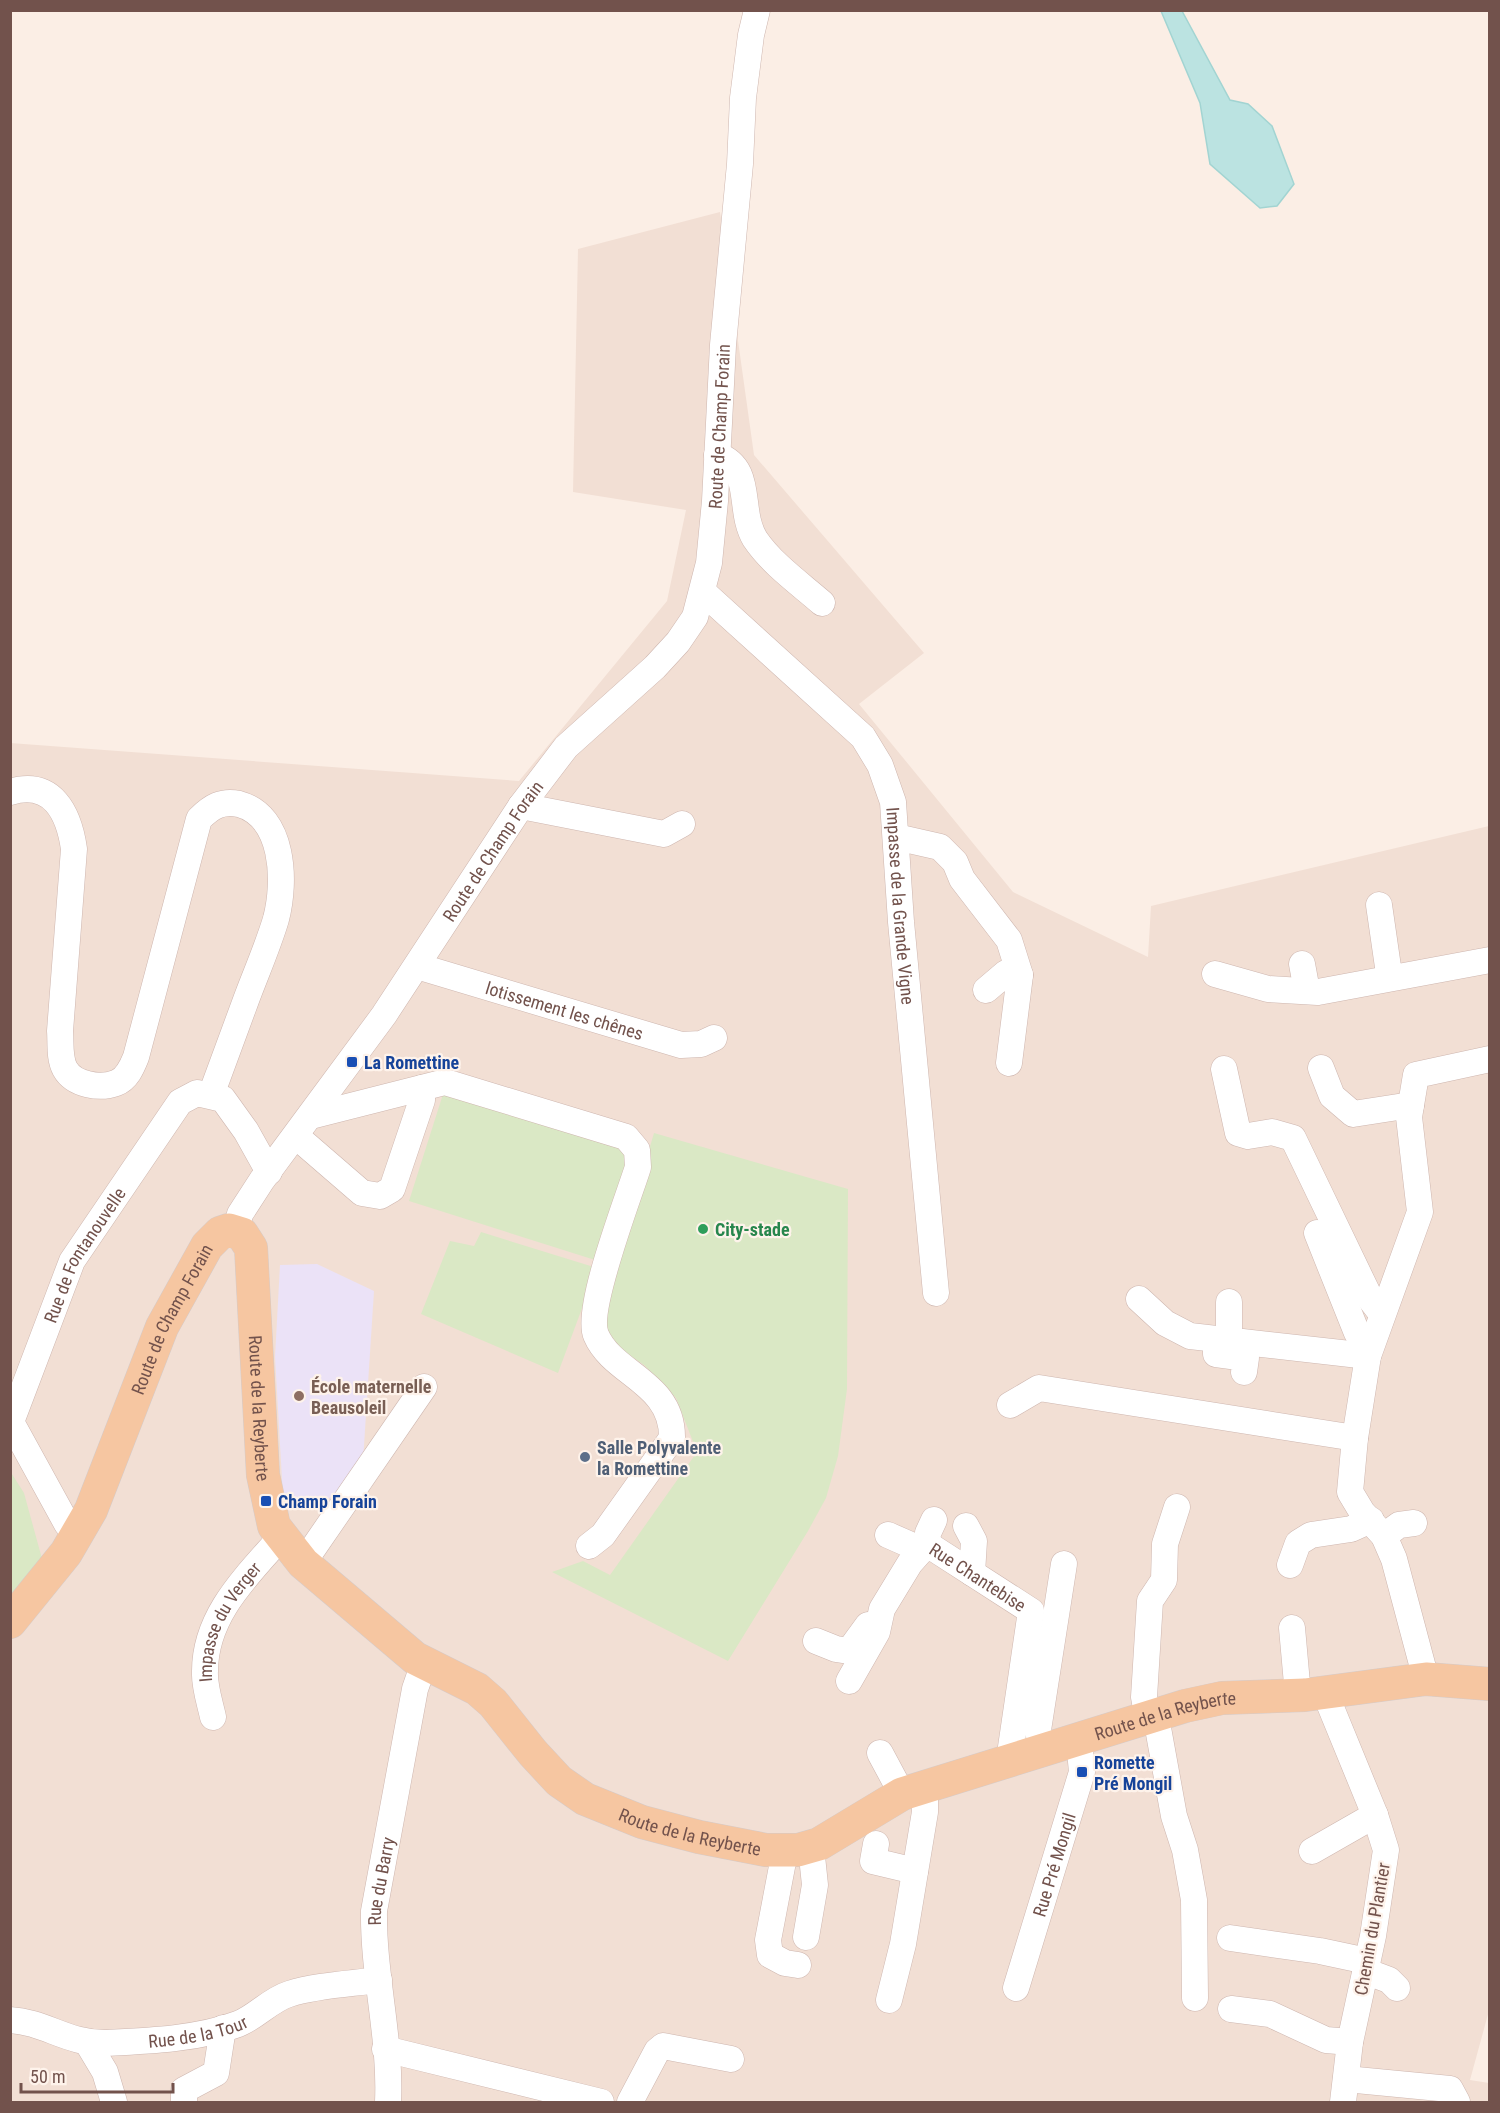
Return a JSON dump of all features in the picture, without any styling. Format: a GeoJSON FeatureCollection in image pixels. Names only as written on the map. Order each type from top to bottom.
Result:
{"type":"FeatureCollection","features":[{"type":"Feature","properties":{"kind":"main road","name":"Route de Champ Forain"},"geometry":{"type":"LineString","coordinates":[[10,1622],[78,1534],[104,1482],[150,1356],[176,1299],[207,1246],[224,1230],[236,1230]]}},
{"type":"Feature","properties":{"kind":"main road","name":"Route de la Reyberte"},"geometry":{"type":"LineString","coordinates":[[236,1230],[246,1239],[251,1248],[263,1475],[270,1517],[281,1537],[303,1563],[424,1663],[477,1689],[493,1703],[533,1753],[560,1781],[585,1799],[642,1822],[747,1847],[798,1849],[914,1790],[1185,1706],[1222,1698],[1311,1694],[1426,1679],[1490,1684]]}},
{"type":"Feature","properties":{"kind":"street","name":"Route de Champ Forain"},"geometry":{"type":"LineString","coordinates":[[236,1230],[240,1214],[268,1172],[352,1062],[521,806],[566,747],[655,667],[678,642],[695,616],[709,563],[723,345],[740,164],[743,98],[751,35],[757,10]]}},
{"type":"Feature","properties":{"kind":"street"},"geometry":{"type":"LineString","coordinates":[[717,455],[732,460],[738,471],[746,517],[754,537],[771,558],[822,603]]}},
{"type":"Feature","properties":{"kind":"street","name":"Impasse de la Grande Vigne"},"geometry":{"type":"LineString","coordinates":[[703,592],[863,737],[880,765],[893,802],[901,922],[936,1293]]}},
{"type":"Feature","properties":{"kind":"street"},"geometry":{"type":"LineString","coordinates":[[10,792],[34,790],[52,798],[63,808],[70,825],[74,849],[60,1031],[61,1053],[64,1068],[73,1078],[86,1084],[117,1083],[130,1071],[200,819],[210,808],[222,803],[238,804],[253,809],[267,822],[280,862],[276,918],[211,1095],[224,1099],[246,1131],[268,1172]]}},
{"type":"Feature","properties":{"kind":"street"},"geometry":{"type":"LineString","coordinates":[[521,806],[664,834],[682,824]]}},
{"type":"Feature","properties":{"kind":"street"},"geometry":{"type":"LineString","coordinates":[[896,837],[940,847],[955,862],[962,879],[1009,940],[1020,975],[1009,1063]]}},
{"type":"Feature","properties":{"kind":"street"},"geometry":{"type":"LineString","coordinates":[[1379,905],[1388,967],[1393,977]]}},
{"type":"Feature","properties":{"kind":"street"},"geometry":{"type":"LineString","coordinates":[[1215,974],[1268,989],[1318,992],[1490,960]]}},
{"type":"Feature","properties":{"kind":"street"},"geometry":{"type":"LineString","coordinates":[[1302,964],[1307,991]]}},
{"type":"Feature","properties":{"kind":"street","name":"lotissement les chênes"},"geometry":{"type":"LineString","coordinates":[[417,966],[681,1045],[701,1044],[714,1038]]}},
{"type":"Feature","properties":{"kind":"street"},"geometry":{"type":"LineString","coordinates":[[986,990],[1006,973],[1020,975]]}},
{"type":"Feature","properties":{"kind":"street"},"geometry":{"type":"LineString","coordinates":[[1426,1679],[1394,1559],[1378,1528],[1362,1512],[1350,1492],[1355,1438],[1370,1350],[1381,1313],[1420,1212],[1404,1122],[1416,1075],[1490,1059]]}},
{"type":"Feature","properties":{"kind":"street"},"geometry":{"type":"LineString","coordinates":[[1321,1068],[1332,1096],[1353,1114],[1359,1105],[1404,1122]]}},
{"type":"Feature","properties":{"kind":"street"},"geometry":{"type":"LineString","coordinates":[[1224,1069],[1238,1133],[1248,1136],[1272,1132],[1293,1138],[1371,1300],[1381,1313]]}},
{"type":"Feature","properties":{"kind":"street"},"geometry":{"type":"LineString","coordinates":[[422,1088],[422,1100],[393,1189],[380,1196],[362,1192],[303,1126],[422,1088],[445,1082],[626,1137],[637,1150],[638,1167],[594,1307],[595,1334],[606,1349],[665,1407],[672,1422],[672,1438],[603,1535],[589,1546]]}},
{"type":"Feature","properties":{"kind":"street","name":"Rue de Fontanouvelle"},"geometry":{"type":"LineString","coordinates":[[78,1534],[67,1524],[11,1421],[72,1261],[180,1102],[197,1093],[211,1095]]}},
{"type":"Feature","properties":{"kind":"street"},"geometry":{"type":"LineString","coordinates":[[1317,1233],[1357,1333],[1370,1350]]}},
{"type":"Feature","properties":{"kind":"street"},"geometry":{"type":"LineString","coordinates":[[1139,1299],[1165,1323],[1190,1336],[1370,1350]]}},
{"type":"Feature","properties":{"kind":"street"},"geometry":{"type":"LineString","coordinates":[[1229,1302],[1223,1339],[1216,1354],[1246,1358],[1244,1372]]}},
{"type":"Feature","properties":{"kind":"street"},"geometry":{"type":"LineString","coordinates":[[1043,1374],[1127,1389],[1140,1395],[1147,1403]]}},
{"type":"Feature","properties":{"kind":"street"},"geometry":{"type":"LineString","coordinates":[[303,1563],[424,1387]]}},
{"type":"Feature","properties":{"kind":"street"},"geometry":{"type":"LineString","coordinates":[[1010,1405],[1039,1388],[1147,1403],[1355,1438]]}},
{"type":"Feature","properties":{"kind":"street"},"geometry":{"type":"LineString","coordinates":[[1116,1418],[1147,1403]]}},
{"type":"Feature","properties":{"kind":"street"},"geometry":{"type":"LineString","coordinates":[[1177,1508],[1165,1544],[1164,1580],[1150,1601],[1144,1696],[1152,1718],[1174,1816],[1185,1850],[1194,1900],[1195,1998]]}},
{"type":"Feature","properties":{"kind":"street"},"geometry":{"type":"LineString","coordinates":[[888,1535],[924,1547],[934,1520]]}},
{"type":"Feature","properties":{"kind":"street"},"geometry":{"type":"LineString","coordinates":[[1290,1565],[1298,1543],[1311,1535],[1414,1523]]}},
{"type":"Feature","properties":{"kind":"street"},"geometry":{"type":"LineString","coordinates":[[966,1526],[974,1541],[972,1574]]}},
{"type":"Feature","properties":{"kind":"street","name":"Impasse du Verger"},"geometry":{"type":"LineString","coordinates":[[213,1717],[204,1672],[209,1644],[219,1612],[242,1581],[281,1537]]}},
{"type":"Feature","properties":{"kind":"street"},"geometry":{"type":"LineString","coordinates":[[1153,1546],[1153,1595]]}},
{"type":"Feature","properties":{"kind":"street","name":"Rue Chantebise"},"geometry":{"type":"LineString","coordinates":[[882,1609],[910,1563],[924,1547],[1031,1611],[1009,1761]]}},
{"type":"Feature","properties":{"kind":"street"},"geometry":{"type":"LineString","coordinates":[[1042,1751],[1038,1730],[1064,1564]]}},
{"type":"Feature","properties":{"kind":"street"},"geometry":{"type":"LineString","coordinates":[[816,1641],[849,1651],[875,1613],[882,1609]]}},
{"type":"Feature","properties":{"kind":"street"},"geometry":{"type":"LineString","coordinates":[[849,1682],[877,1632],[882,1609]]}},
{"type":"Feature","properties":{"kind":"street","name":"Chemin du Plantier"},"geometry":{"type":"LineString","coordinates":[[1292,1628],[1311,1694],[1375,1815],[1386,1850],[1350,2042],[1344,2091]]}},
{"type":"Feature","properties":{"kind":"street","name":"Rue du Barry"},"geometry":{"type":"LineString","coordinates":[[388,2103],[374,1938],[374,1911],[415,1689],[424,1663]]}},
{"type":"Feature","properties":{"kind":"street","name":"Rue Pré Mongil"},"geometry":{"type":"LineString","coordinates":[[1016,1988],[1082,1772],[1079,1740]]}},
{"type":"Feature","properties":{"kind":"street"},"geometry":{"type":"LineString","coordinates":[[880,1753],[914,1790],[925,1812],[903,1944],[889,2000]]}},
{"type":"Feature","properties":{"kind":"street"},"geometry":{"type":"LineString","coordinates":[[1312,1851],[1375,1815]]}},
{"type":"Feature","properties":{"kind":"street"},"geometry":{"type":"LineString","coordinates":[[876,1844],[873,1861],[915,1871]]}},
{"type":"Feature","properties":{"kind":"street"},"geometry":{"type":"LineString","coordinates":[[798,1849],[815,1885],[806,1937]]}},
{"type":"Feature","properties":{"kind":"street"},"geometry":{"type":"LineString","coordinates":[[798,1849],[768,1940],[770,1955],[785,1964],[798,1965]]}},
{"type":"Feature","properties":{"kind":"street"},"geometry":{"type":"LineString","coordinates":[[1230,1938],[1320,1951],[1366,1966],[1389,1980],[1397,1988]]}},
{"type":"Feature","properties":{"kind":"street","name":"Rue de la Tour"},"geometry":{"type":"LineString","coordinates":[[10,2020],[31,2024],[73,2040],[87,2042],[173,2037],[240,2023],[286,1995],[379,1980]]}},
{"type":"Feature","properties":{"kind":"street"},"geometry":{"type":"LineString","coordinates":[[1231,2009],[1270,2014],[1326,2040],[1350,2042]]}},
{"type":"Feature","properties":{"kind":"street"},"geometry":{"type":"LineString","coordinates":[[184,2103],[184,2091],[216,2073],[223,2028]]}},
{"type":"Feature","properties":{"kind":"street"},"geometry":{"type":"LineString","coordinates":[[87,2042],[105,2072],[114,2103]]}},
{"type":"Feature","properties":{"kind":"street"},"geometry":{"type":"LineString","coordinates":[[630,2103],[657,2052],[663,2046],[731,2059]]}},
{"type":"Feature","properties":{"kind":"street"},"geometry":{"type":"LineString","coordinates":[[385,2049],[601,2103]]}},
{"type":"Feature","properties":{"kind":"street"},"geometry":{"type":"LineString","coordinates":[[1344,2091],[1450,2090],[1457,2103]]}},
{"type":"Feature","properties":{"kind":"shaded area"},"geometry":{"type":"Polygon","coordinates":[[[720,212],[754,455],[924,653],[859,704],[1013,892],[1148,957],[1151,906],[1489,826],[1490,2007],[1470,2080],[1489,2083],[1489,2102],[11,2102],[10,743],[519,781],[667,601],[686,510],[573,492],[578,249],[720,212]]]}},
{"type":"Feature","properties":{"kind":"shaded area"},"geometry":{"type":"Polygon","coordinates":[[[317,1264],[374,1291],[363,1461],[347,1488],[322,1502],[283,1497],[275,1357],[280,1265],[317,1264]]]}},
{"type":"Feature","properties":{"kind":"green space"},"geometry":{"type":"Polygon","coordinates":[[[444,1091],[630,1150],[595,1260],[409,1201],[444,1091]]]}},
{"type":"Feature","properties":{"kind":"green space"},"geometry":{"type":"Polygon","coordinates":[[[654,1133],[848,1189],[847,1389],[838,1456],[826,1498],[728,1661],[552,1572],[583,1561],[610,1575],[697,1452],[676,1398],[644,1365],[623,1351],[610,1336],[605,1320],[607,1292],[654,1133]]]}},
{"type":"Feature","properties":{"kind":"green space"},"geometry":{"type":"Polygon","coordinates":[[[481,1232],[597,1268],[558,1373],[421,1314],[450,1241],[474,1246],[481,1232]]]}},
{"type":"Feature","properties":{"kind":"green space"},"geometry":{"type":"Polygon","coordinates":[[[10,1471],[24,1493],[44,1566],[10,1600],[10,1471]]]}},
{"type":"Feature","properties":{"kind":"water"},"geometry":{"type":"Polygon","coordinates":[[[1161,11],[1182,11],[1230,100],[1248,104],[1272,126],[1294,184],[1277,206],[1260,208],[1210,164],[1200,103],[1161,11]]]}},
{"type":"Feature","properties":{"kind":"place","name":"La Romettine"},"geometry":{"type":"Point","coordinates":[352,1062]}},
{"type":"Feature","properties":{"kind":"place","name":"City-stade"},"geometry":{"type":"Point","coordinates":[703,1229]}},
{"type":"Feature","properties":{"kind":"place","name":"École maternelle Beausoleil"},"geometry":{"type":"Point","coordinates":[299,1396]}},
{"type":"Feature","properties":{"kind":"place","name":"Salle Polyvalente la Romettine"},"geometry":{"type":"Point","coordinates":[585,1457]}},
{"type":"Feature","properties":{"kind":"place","name":"Champ Forain"},"geometry":{"type":"Point","coordinates":[266,1501]}},
{"type":"Feature","properties":{"kind":"place","name":"Romette Pré Mongil"},"geometry":{"type":"Point","coordinates":[1082,1772]}}]}
